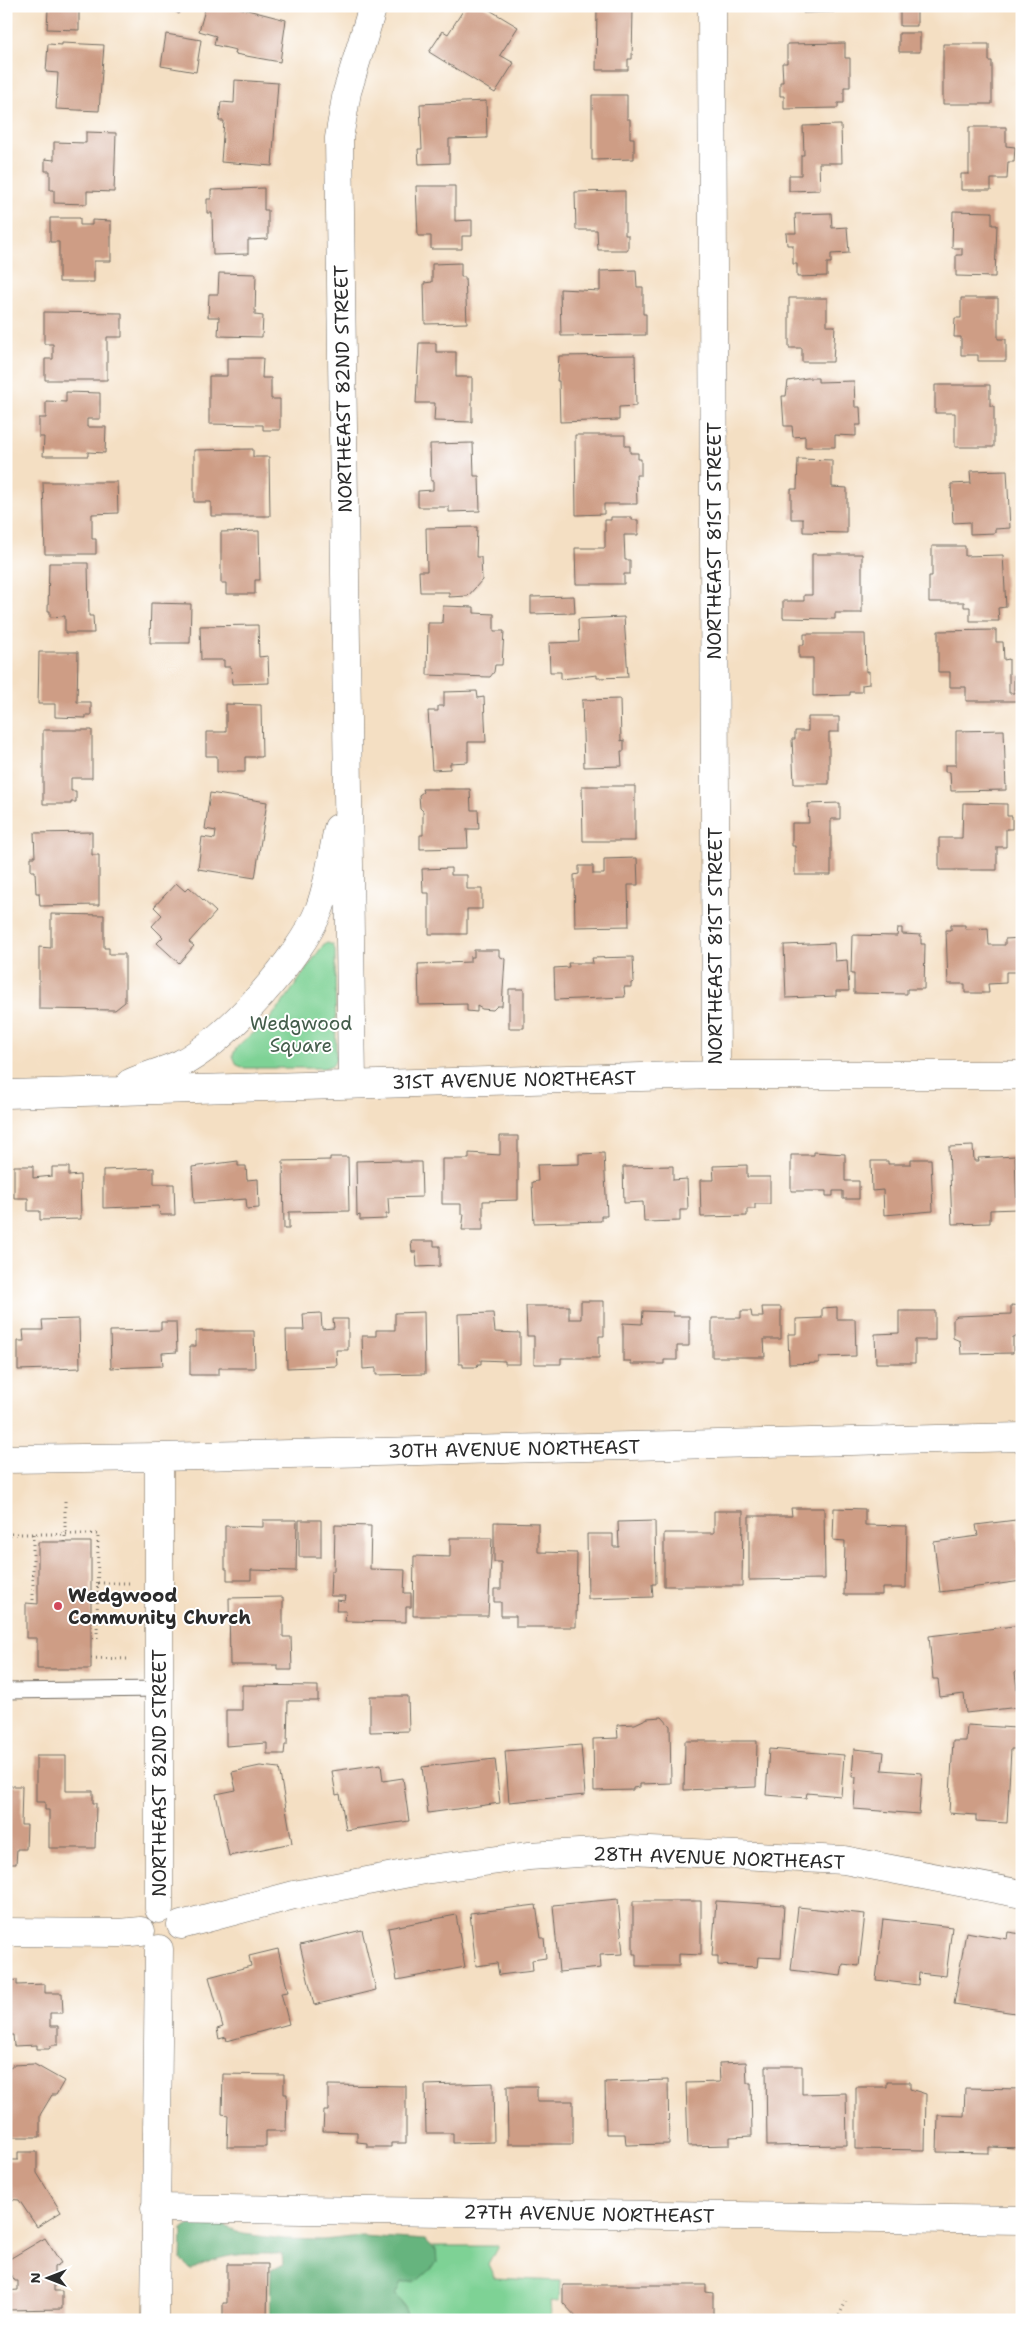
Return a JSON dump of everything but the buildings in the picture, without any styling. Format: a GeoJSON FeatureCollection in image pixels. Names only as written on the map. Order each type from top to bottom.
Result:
{"type":"FeatureCollection","features":[{"type":"Feature","properties":{"kind":"street","name":"NORTHEAST 82ND STREET"},"geometry":{"type":"LineString","coordinates":[[352,1083],[339,138],[347,92],[373,6]]}},
{"type":"Feature","properties":{"kind":"street","name":"NORTHEAST 81ST STREET"},"geometry":{"type":"LineString","coordinates":[[712,6],[716,1075]]}},
{"type":"Feature","properties":{"kind":"street","name":"NORTHEAST 82ND STREET"},"geometry":{"type":"LineString","coordinates":[[111,1090],[180,1063],[199,1052],[239,1016],[271,982],[311,926],[319,909],[349,775]]}},
{"type":"Feature","properties":{"kind":"street","name":"31ST AVENUE NORTHEAST"},"geometry":{"type":"LineString","coordinates":[[6,1094],[352,1083],[716,1075],[1022,1074]]}},
{"type":"Feature","properties":{"kind":"street","name":"30TH AVENUE NORTHEAST"},"geometry":{"type":"LineString","coordinates":[[6,1459],[1022,1437]]}},
{"type":"Feature","properties":{"kind":"street","name":"NORTHEAST 82ND STREET"},"geometry":{"type":"LineString","coordinates":[[159,1457],[159,1909]]}},
{"type":"Feature","properties":{"kind":"street","name":"28TH AVENUE NORTHEAST"},"geometry":{"type":"LineString","coordinates":[[181,1925],[294,1895],[430,1869],[528,1856],[629,1850],[844,1860],[1022,1894]]}},
{"type":"Feature","properties":{"kind":"street"},"geometry":{"type":"LineString","coordinates":[[6,1932],[120,1934],[150,1940],[166,1948],[177,1942],[182,1930],[181,1925],[174,1913],[159,1909],[149,1913],[144,1918],[150,1940],[155,2208],[154,2320]]}},
{"type":"Feature","properties":{"kind":"street","name":"27TH AVENUE NORTHEAST"},"geometry":{"type":"LineString","coordinates":[[155,2208],[1022,2220]]}},
{"type":"Feature","properties":{"kind":"lane"},"geometry":{"type":"LineString","coordinates":[[6,1691],[160,1689]]}},
{"type":"Feature","properties":{"kind":"path"},"geometry":{"type":"LineString","coordinates":[[65,1498],[65,1542]]}},
{"type":"Feature","properties":{"kind":"path"},"geometry":{"type":"LineString","coordinates":[[6,1534],[98,1534],[97,1639],[91,1639]]}},
{"type":"Feature","properties":{"kind":"path"},"geometry":{"type":"LineString","coordinates":[[33,1534],[33,1603]]}},
{"type":"Feature","properties":{"kind":"path"},"geometry":{"type":"LineString","coordinates":[[98,1583],[130,1583]]}},
{"type":"Feature","properties":{"kind":"path"},"geometry":{"type":"LineString","coordinates":[[91,1624],[97,1624]]}},
{"type":"Feature","properties":{"kind":"path"},"geometry":{"type":"LineString","coordinates":[[91,1658],[129,1659]]}},
{"type":"Feature","properties":{"kind":"path"},"geometry":{"type":"LineString","coordinates":[[836,2320],[846,2301]]}},
{"type":"Feature","properties":{"kind":"green space","name":"Wedgwood Square"},"geometry":{"type":"Polygon","coordinates":[[[324,944],[333,945],[335,950],[336,1059],[333,1065],[324,1068],[245,1068],[237,1065],[233,1056],[234,1051],[272,1016],[324,944]]]}},
{"type":"Feature","properties":{"kind":"green space"},"geometry":{"type":"Polygon","coordinates":[[[194,2221],[221,2224],[243,2234],[284,2239],[322,2240],[362,2236],[425,2240],[436,2250],[437,2263],[416,2282],[401,2282],[395,2295],[402,2302],[409,2320],[270,2320],[271,2270],[283,2264],[282,2254],[235,2255],[214,2260],[191,2270],[181,2260],[182,2230],[194,2221]]]}},
{"type":"Feature","properties":{"kind":"green space"},"geometry":{"type":"Polygon","coordinates":[[[432,2246],[498,2246],[488,2265],[494,2278],[560,2281],[559,2302],[550,2301],[551,2317],[538,2320],[409,2320],[402,2302],[395,2295],[401,2282],[436,2250],[432,2246]]]}},
{"type":"Feature","properties":{"kind":"place","name":"Wedgwood Community Church"},"geometry":{"type":"Point","coordinates":[58,1606]}}]}
